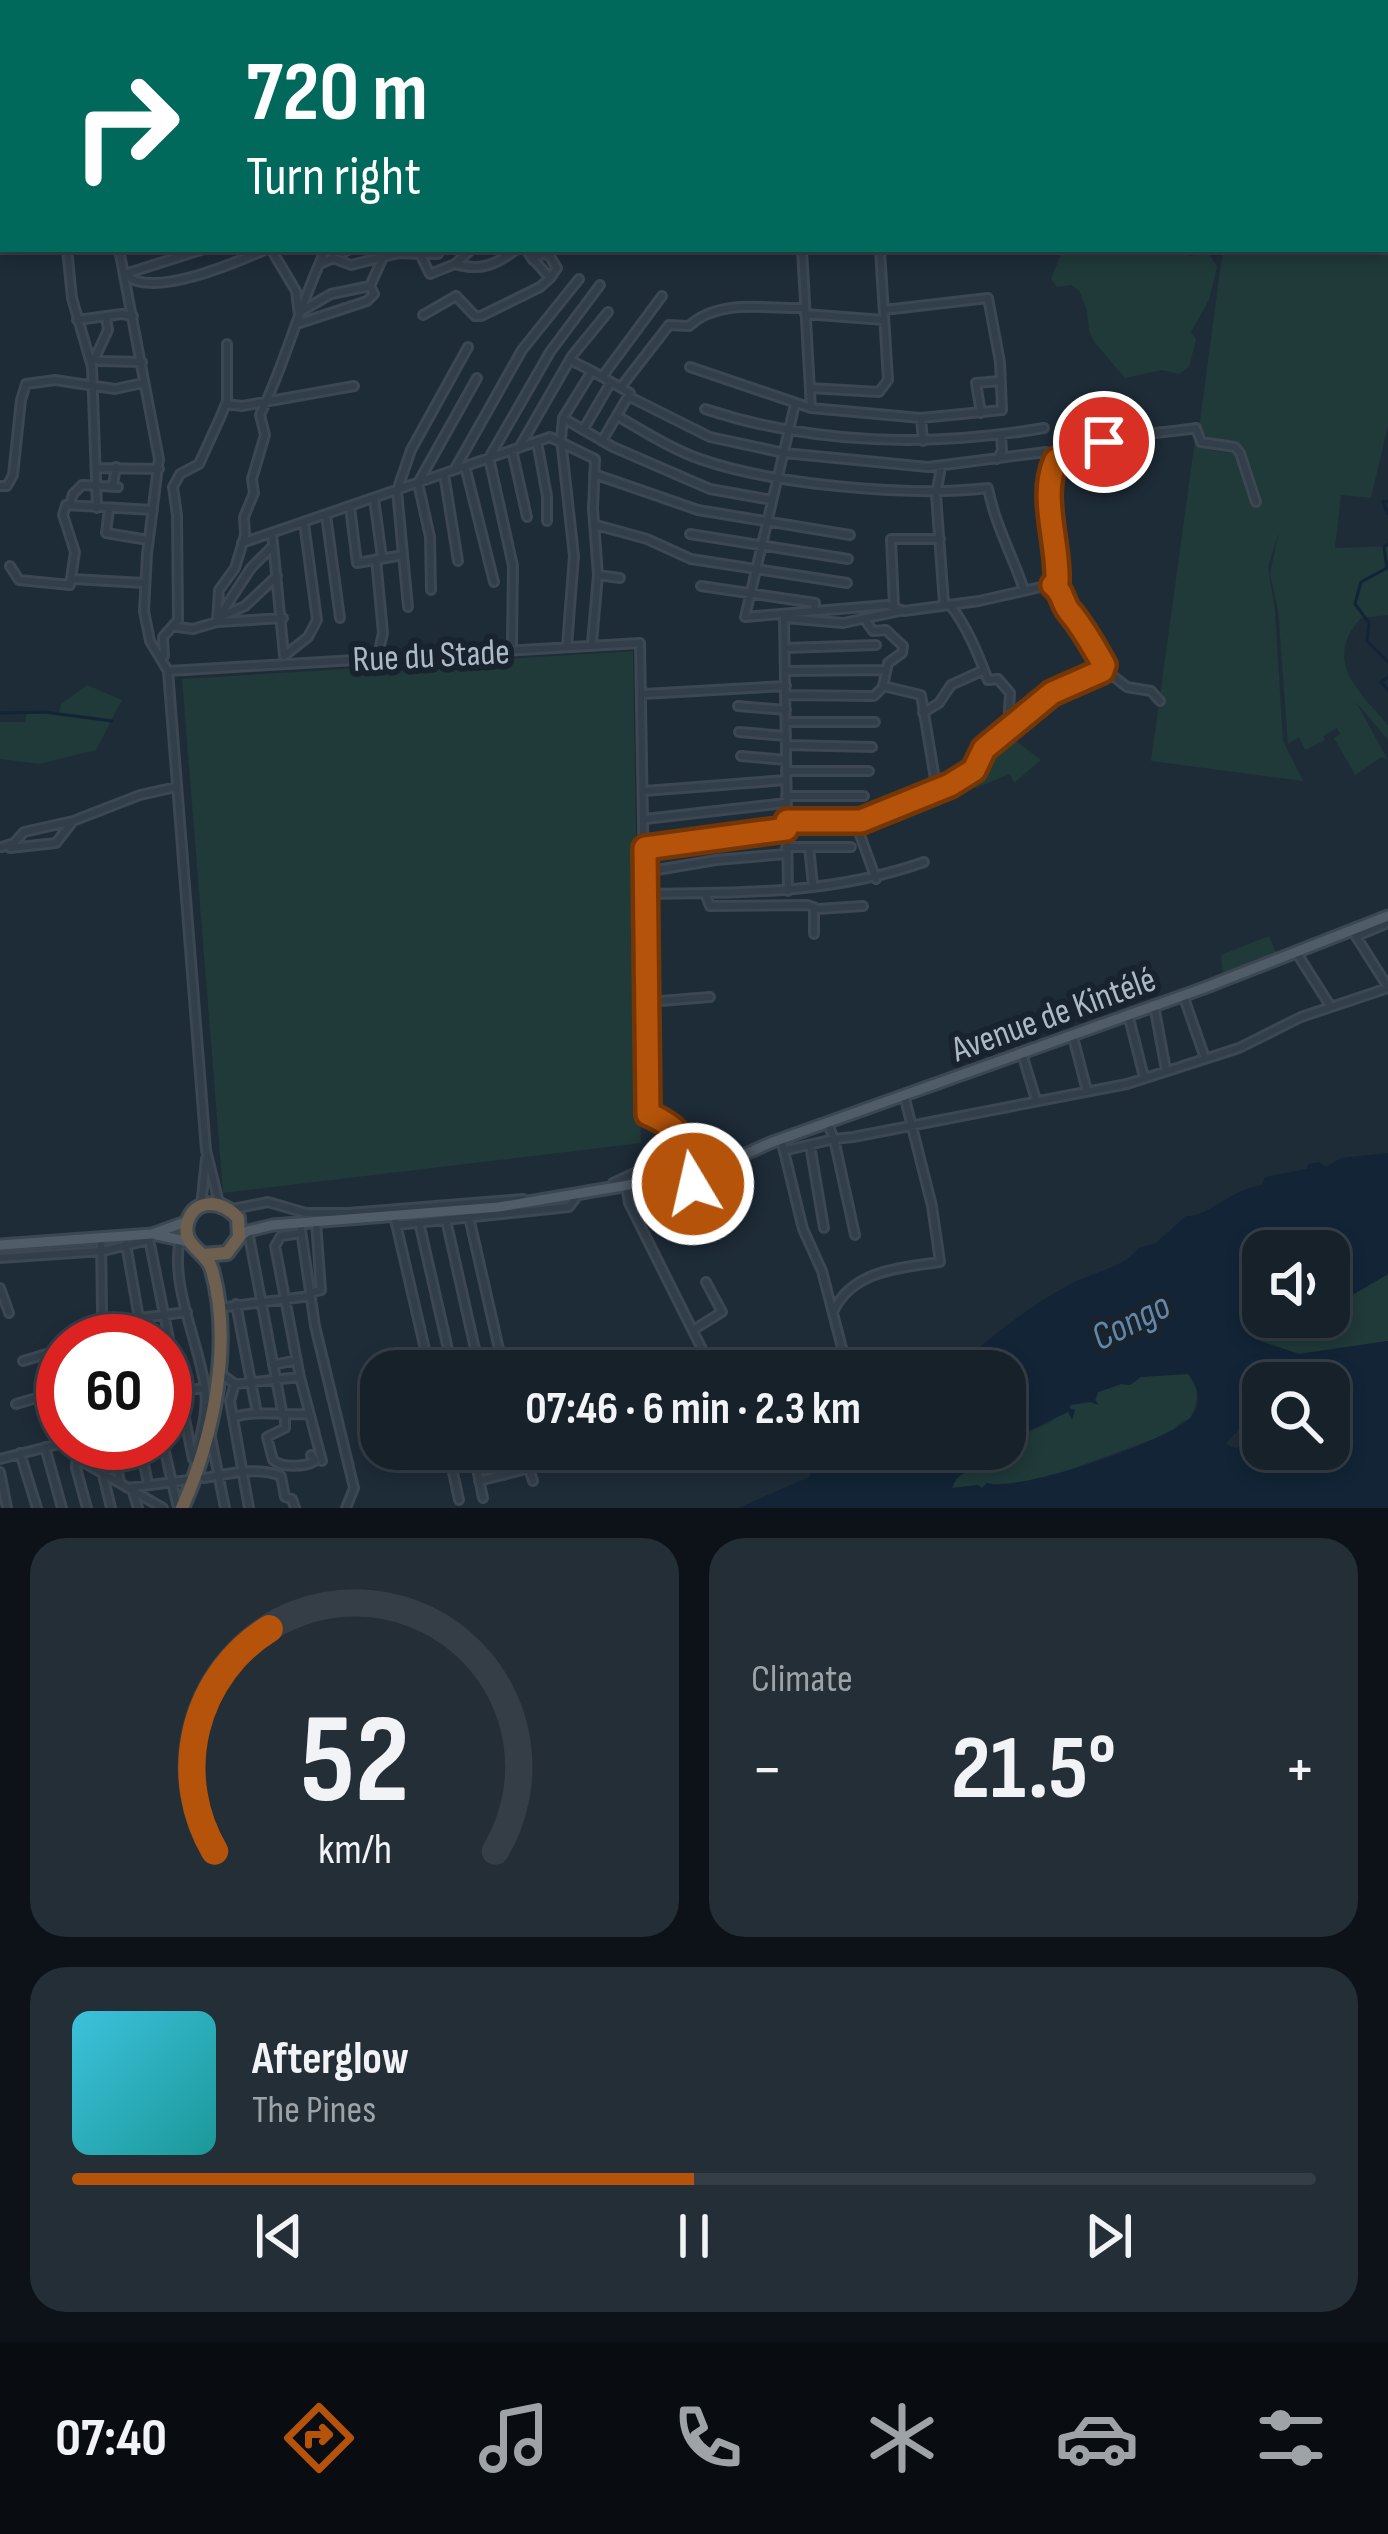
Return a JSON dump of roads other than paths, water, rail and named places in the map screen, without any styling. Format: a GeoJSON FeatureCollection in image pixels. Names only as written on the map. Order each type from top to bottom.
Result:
{"type":"FeatureCollection","features":[{"type":"Feature","properties":{"kind":"highway"},"geometry":{"type":"LineString","coordinates":[[201,1206],[229,1210],[243,1234],[226,1253],[220,1287],[224,1398],[211,1438],[180,1507],[202,1453],[217,1375],[211,1264],[185,1240],[188,1221],[201,1206]]}},
{"type":"Feature","properties":{"kind":"highway"},"geometry":{"type":"LineString","coordinates":[[204,1255],[226,1253]]}},
{"type":"Feature","properties":{"kind":"main road","name":"Avenue de Kintélé"},"geometry":{"type":"LineString","coordinates":[[229,1210],[273,1226],[301,1228],[316,1222],[395,1220],[500,1207],[652,1181],[699,1184],[708,1171],[734,1156],[1388,920]]}},
{"type":"Feature","properties":{"kind":"main road","name":"Avenue de Kintélé"},"geometry":{"type":"LineString","coordinates":[[652,1181],[688,1160],[734,1156]]}},
{"type":"Feature","properties":{"kind":"main road"},"geometry":{"type":"LineString","coordinates":[[682,1180],[688,1160],[708,1171]]}},
{"type":"Feature","properties":{"kind":"main road"},"geometry":{"type":"LineString","coordinates":[[150,1236],[188,1221]]}},
{"type":"Feature","properties":{"kind":"main road","name":"Avenue de Kintélé"},"geometry":{"type":"LineString","coordinates":[[243,1234],[273,1226]]}},
{"type":"Feature","properties":{"kind":"main road"},"geometry":{"type":"LineString","coordinates":[[0,1244],[101,1237],[185,1240]]}},
{"type":"Feature","properties":{"kind":"street"},"geometry":{"type":"LineString","coordinates":[[67,252],[77,320],[92,367],[97,508]]}},
{"type":"Feature","properties":{"kind":"street"},"geometry":{"type":"LineString","coordinates":[[120,252],[159,469],[144,583],[148,635],[168,671],[206,1150],[201,1206]]}},
{"type":"Feature","properties":{"kind":"street"},"geometry":{"type":"LineString","coordinates":[[125,274],[195,252]]}},
{"type":"Feature","properties":{"kind":"street"},"geometry":{"type":"LineString","coordinates":[[125,274],[137,284],[180,281],[261,252]]}},
{"type":"Feature","properties":{"kind":"street"},"geometry":{"type":"LineString","coordinates":[[271,252],[296,291],[300,323],[306,324],[373,297],[370,286],[384,256]]}},
{"type":"Feature","properties":{"kind":"street"},"geometry":{"type":"LineString","coordinates":[[420,254],[430,274],[468,252]]}},
{"type":"Feature","properties":{"kind":"street"},"geometry":{"type":"LineString","coordinates":[[454,264],[486,267],[505,262],[517,252]]}},
{"type":"Feature","properties":{"kind":"street"},"geometry":{"type":"LineString","coordinates":[[802,252],[811,408]]}},
{"type":"Feature","properties":{"kind":"street"},"geometry":{"type":"LineString","coordinates":[[810,388],[871,392],[884,388],[888,380],[880,252]]}},
{"type":"Feature","properties":{"kind":"street"},"geometry":{"type":"LineString","coordinates":[[218,620],[219,590],[235,568],[254,493],[252,479],[265,435],[260,415],[318,265],[328,254],[351,265],[384,256],[439,254]]}},
{"type":"Feature","properties":{"kind":"street"},"geometry":{"type":"LineString","coordinates":[[541,254],[550,278]]}},
{"type":"Feature","properties":{"kind":"street"},"geometry":{"type":"LineString","coordinates":[[423,315],[455,296],[482,316],[540,287],[557,268],[550,256],[541,254]]}},
{"type":"Feature","properties":{"kind":"street"},"geometry":{"type":"LineString","coordinates":[[454,470],[521,350],[579,279]]}},
{"type":"Feature","properties":{"kind":"street"},"geometry":{"type":"LineString","coordinates":[[512,643],[513,566],[489,458],[550,352],[600,285]]}},
{"type":"Feature","properties":{"kind":"street"},"geometry":{"type":"LineString","coordinates":[[298,314],[331,293],[370,286]]}},
{"type":"Feature","properties":{"kind":"street"},"geometry":{"type":"LineString","coordinates":[[602,377],[662,296]]}},
{"type":"Feature","properties":{"kind":"street"},"geometry":{"type":"LineString","coordinates":[[621,387],[669,325],[688,326],[704,313],[743,310],[751,304],[884,315],[988,298],[1002,410],[921,418],[811,408],[690,368]]}},
{"type":"Feature","properties":{"kind":"street"},"geometry":{"type":"LineString","coordinates":[[527,517],[516,449],[570,360],[608,312]]}},
{"type":"Feature","properties":{"kind":"street"},"geometry":{"type":"LineString","coordinates":[[106,316],[108,330],[96,360],[142,362]]}},
{"type":"Feature","properties":{"kind":"street"},"geometry":{"type":"LineString","coordinates":[[77,320],[134,316]]}},
{"type":"Feature","properties":{"kind":"street"},"geometry":{"type":"LineString","coordinates":[[164,659],[163,638],[178,620],[173,487],[179,474],[199,464],[226,404],[227,344]]}},
{"type":"Feature","properties":{"kind":"street"},"geometry":{"type":"LineString","coordinates":[[408,607],[397,491],[418,436],[468,347]]}},
{"type":"Feature","properties":{"kind":"street"},"geometry":{"type":"LineString","coordinates":[[570,360],[630,392],[602,441]]}},
{"type":"Feature","properties":{"kind":"street"},"geometry":{"type":"LineString","coordinates":[[567,646],[574,550],[561,439],[563,418],[592,371]]}},
{"type":"Feature","properties":{"kind":"street"},"geometry":{"type":"LineString","coordinates":[[430,590],[430,537],[418,483],[477,377]]}},
{"type":"Feature","properties":{"kind":"street"},"geometry":{"type":"LineString","coordinates":[[0,486],[7,486],[13,475],[23,386],[55,380],[118,389],[141,381],[146,385]]}},
{"type":"Feature","properties":{"kind":"street"},"geometry":{"type":"LineString","coordinates":[[981,413],[976,383],[1000,381]]}},
{"type":"Feature","properties":{"kind":"street"},"geometry":{"type":"LineString","coordinates":[[583,430],[611,382]]}},
{"type":"Feature","properties":{"kind":"street"},"geometry":{"type":"LineString","coordinates":[[226,404],[242,406],[354,386]]}},
{"type":"Feature","properties":{"kind":"street"},"geometry":{"type":"LineString","coordinates":[[628,396],[710,437],[784,452],[941,467],[1046,452],[1052,460],[1051,524],[1058,570],[1053,585],[904,610],[866,621],[818,622],[784,616]]}},
{"type":"Feature","properties":{"kind":"street"},"geometry":{"type":"LineString","coordinates":[[795,404],[746,617],[894,606],[904,610]]}},
{"type":"Feature","properties":{"kind":"street"},"geometry":{"type":"LineString","coordinates":[[705,409],[789,428],[923,441],[1044,428]]}},
{"type":"Feature","properties":{"kind":"street"},"geometry":{"type":"LineString","coordinates":[[617,416],[706,462],[778,476],[936,493],[988,488],[996,522],[1025,591]]}},
{"type":"Feature","properties":{"kind":"street"},"geometry":{"type":"LineString","coordinates":[[563,418],[602,441],[710,489],[772,500]]}},
{"type":"Feature","properties":{"kind":"street"},"geometry":{"type":"LineString","coordinates":[[921,418],[923,441]]}},
{"type":"Feature","properties":{"kind":"street"},"geometry":{"type":"LineString","coordinates":[[1052,460],[1104,442],[1196,428],[1206,445],[1235,447],[1246,465],[1256,502]]}},
{"type":"Feature","properties":{"kind":"street"},"geometry":{"type":"LineString","coordinates":[[997,459],[1002,451],[1001,435]]}},
{"type":"Feature","properties":{"kind":"street"},"geometry":{"type":"LineString","coordinates":[[242,543],[537,442],[561,439],[595,459],[598,575],[592,644]]}},
{"type":"Feature","properties":{"kind":"street"},"geometry":{"type":"LineString","coordinates":[[537,442],[548,521]]}},
{"type":"Feature","properties":{"kind":"street"},"geometry":{"type":"LineString","coordinates":[[70,504],[82,485],[118,487],[113,485],[116,466]]}},
{"type":"Feature","properties":{"kind":"street"},"geometry":{"type":"LineString","coordinates":[[465,466],[494,582]]}},
{"type":"Feature","properties":{"kind":"street"},"geometry":{"type":"LineString","coordinates":[[941,467],[936,493],[945,603],[970,637],[988,680],[998,680],[1010,693],[1008,730]]}},
{"type":"Feature","properties":{"kind":"street"},"geometry":{"type":"LineString","coordinates":[[95,468],[159,469]]}},
{"type":"Feature","properties":{"kind":"street"},"geometry":{"type":"LineString","coordinates":[[444,474],[458,561]]}},
{"type":"Feature","properties":{"kind":"street"},"geometry":{"type":"LineString","coordinates":[[594,474],[698,510],[850,535]]}},
{"type":"Feature","properties":{"kind":"street"},"geometry":{"type":"LineString","coordinates":[[374,499],[383,634],[381,654],[374,657]]}},
{"type":"Feature","properties":{"kind":"street"},"geometry":{"type":"LineString","coordinates":[[10,566],[19,580],[70,585],[74,546],[64,506],[153,510]]}},
{"type":"Feature","properties":{"kind":"street"},"geometry":{"type":"LineString","coordinates":[[350,507],[357,563],[403,555]]}},
{"type":"Feature","properties":{"kind":"street"},"geometry":{"type":"LineString","coordinates":[[109,509],[107,534],[148,540]]}},
{"type":"Feature","properties":{"kind":"street"},"geometry":{"type":"LineString","coordinates":[[326,515],[340,618]]}},
{"type":"Feature","properties":{"kind":"street"},"geometry":{"type":"LineString","coordinates":[[284,660],[308,637],[317,620],[304,523]]}},
{"type":"Feature","properties":{"kind":"street"},"geometry":{"type":"LineString","coordinates":[[596,525],[646,539],[691,559],[847,583]]}},
{"type":"Feature","properties":{"kind":"street"},"geometry":{"type":"LineString","coordinates":[[272,533],[284,660]]}},
{"type":"Feature","properties":{"kind":"street"},"geometry":{"type":"LineString","coordinates":[[690,534],[848,559]]}},
{"type":"Feature","properties":{"kind":"street"},"geometry":{"type":"LineString","coordinates":[[894,606],[891,539],[940,539]]}},
{"type":"Feature","properties":{"kind":"street"},"geometry":{"type":"LineString","coordinates":[[218,620],[233,591],[274,544]]}},
{"type":"Feature","properties":{"kind":"street"},"geometry":{"type":"LineString","coordinates":[[598,575],[620,578]]}},
{"type":"Feature","properties":{"kind":"street"},"geometry":{"type":"LineString","coordinates":[[177,627],[202,628],[218,620],[245,606],[278,576]]}},
{"type":"Feature","properties":{"kind":"street"},"geometry":{"type":"LineString","coordinates":[[73,579],[144,583]]}},
{"type":"Feature","properties":{"kind":"street"},"geometry":{"type":"LineString","coordinates":[[1053,585],[1082,622],[1104,669],[1127,686],[1151,691],[1160,700]]}},
{"type":"Feature","properties":{"kind":"street"},"geometry":{"type":"LineString","coordinates":[[701,586],[815,604],[814,611]]}},
{"type":"Feature","properties":{"kind":"street"},"geometry":{"type":"LineString","coordinates":[[784,616],[788,891]]}},
{"type":"Feature","properties":{"kind":"street"},"geometry":{"type":"LineString","coordinates":[[218,620],[283,618]]}},
{"type":"Feature","properties":{"kind":"street"},"geometry":{"type":"LineString","coordinates":[[786,695],[874,696],[884,686],[890,660],[902,653],[903,646],[886,630],[873,631],[866,621]]}},
{"type":"Feature","properties":{"kind":"street","name":"Rue du Stade"},"geometry":{"type":"LineString","coordinates":[[168,671],[284,660],[640,643],[648,1114],[677,1129],[688,1160]]}},
{"type":"Feature","properties":{"kind":"street"},"geometry":{"type":"LineString","coordinates":[[785,648],[876,644]]}},
{"type":"Feature","properties":{"kind":"street"},"geometry":{"type":"LineString","coordinates":[[645,848],[786,825],[855,821],[937,790],[974,770],[984,749],[1052,693],[1104,669]]}},
{"type":"Feature","properties":{"kind":"street"},"geometry":{"type":"LineString","coordinates":[[785,671],[885,670]]}},
{"type":"Feature","properties":{"kind":"street"},"geometry":{"type":"LineString","coordinates":[[927,710],[939,704],[951,685],[984,670]]}},
{"type":"Feature","properties":{"kind":"street"},"geometry":{"type":"LineString","coordinates":[[643,694],[786,686]]}},
{"type":"Feature","properties":{"kind":"street"},"geometry":{"type":"LineString","coordinates":[[884,686],[916,692],[922,700],[937,790]]}},
{"type":"Feature","properties":{"kind":"street"},"geometry":{"type":"LineString","coordinates":[[737,706],[786,710]]}},
{"type":"Feature","properties":{"kind":"street"},"geometry":{"type":"LineString","coordinates":[[786,722],[875,722]]}},
{"type":"Feature","properties":{"kind":"street"},"geometry":{"type":"LineString","coordinates":[[739,732],[786,741],[872,747]]}},
{"type":"Feature","properties":{"kind":"street"},"geometry":{"type":"LineString","coordinates":[[741,756],[787,760]]}},
{"type":"Feature","properties":{"kind":"street"},"geometry":{"type":"LineString","coordinates":[[644,791],[869,772]]}},
{"type":"Feature","properties":{"kind":"street"},"geometry":{"type":"LineString","coordinates":[[1,847],[14,843],[24,832],[176,787]]}},
{"type":"Feature","properties":{"kind":"street"},"geometry":{"type":"LineString","coordinates":[[645,819],[786,800],[864,796]]}},
{"type":"Feature","properties":{"kind":"street"},"geometry":{"type":"LineString","coordinates":[[1,847],[56,843],[73,821]]}},
{"type":"Feature","properties":{"kind":"street"},"geometry":{"type":"LineString","coordinates":[[855,821],[876,879]]}},
{"type":"Feature","properties":{"kind":"street"},"geometry":{"type":"LineString","coordinates":[[809,847],[813,886]]}},
{"type":"Feature","properties":{"kind":"street"},"geometry":{"type":"LineString","coordinates":[[646,872],[809,847],[851,847]]}},
{"type":"Feature","properties":{"kind":"street"},"geometry":{"type":"LineString","coordinates":[[646,894],[788,891],[876,879],[924,862]]}},
{"type":"Feature","properties":{"kind":"street"},"geometry":{"type":"LineString","coordinates":[[705,893],[710,906],[863,906]]}},
{"type":"Feature","properties":{"kind":"street"},"geometry":{"type":"LineString","coordinates":[[814,908],[814,934]]}},
{"type":"Feature","properties":{"kind":"street"},"geometry":{"type":"LineString","coordinates":[[785,1150],[1087,1091],[1239,1048],[1264,1032],[1388,987],[1354,933]]}},
{"type":"Feature","properties":{"kind":"street"},"geometry":{"type":"LineString","coordinates":[[1296,952],[1331,1007]]}},
{"type":"Feature","properties":{"kind":"street"},"geometry":{"type":"LineString","coordinates":[[1183,995],[1204,1058]]}},
{"type":"Feature","properties":{"kind":"street"},"geometry":{"type":"LineString","coordinates":[[648,1002],[710,997]]}},
{"type":"Feature","properties":{"kind":"street"},"geometry":{"type":"LineString","coordinates":[[1154,1005],[1166,1070]]}},
{"type":"Feature","properties":{"kind":"street"},"geometry":{"type":"LineString","coordinates":[[1128,1014],[1144,1077]]}},
{"type":"Feature","properties":{"kind":"street"},"geometry":{"type":"LineString","coordinates":[[1072,1034],[1087,1091]]}},
{"type":"Feature","properties":{"kind":"street"},"geometry":{"type":"LineString","coordinates":[[1023,1057],[1036,1100]]}},
{"type":"Feature","properties":{"kind":"street"},"geometry":{"type":"LineString","coordinates":[[833,1312],[844,1292],[870,1276],[940,1262],[904,1095]]}},
{"type":"Feature","properties":{"kind":"street"},"geometry":{"type":"LineString","coordinates":[[827,1122],[855,1235]]}},
{"type":"Feature","properties":{"kind":"street"},"geometry":{"type":"LineString","coordinates":[[781,1138],[805,1235],[822,1271],[843,1350]]}},
{"type":"Feature","properties":{"kind":"street"},"geometry":{"type":"LineString","coordinates":[[810,1145],[824,1228]]}},
{"type":"Feature","properties":{"kind":"street"},"geometry":{"type":"LineString","coordinates":[[206,1150],[229,1210],[268,1202],[306,1213],[332,1214],[500,1202],[614,1183],[658,1162],[688,1160]]}},
{"type":"Feature","properties":{"kind":"street"},"geometry":{"type":"LineString","coordinates":[[626,1186],[629,1203],[702,1350]]}},
{"type":"Feature","properties":{"kind":"street"},"geometry":{"type":"LineString","coordinates":[[425,1350],[395,1220],[446,1220],[569,1207],[578,1196]]}},
{"type":"Feature","properties":{"kind":"street"},"geometry":{"type":"LineString","coordinates":[[470,1217],[499,1350]]}},
{"type":"Feature","properties":{"kind":"street"},"geometry":{"type":"LineString","coordinates":[[446,1220],[475,1350]]}},
{"type":"Feature","properties":{"kind":"street"},"geometry":{"type":"LineString","coordinates":[[226,1307],[321,1290],[316,1222]]}},
{"type":"Feature","properties":{"kind":"street"},"geometry":{"type":"LineString","coordinates":[[419,1222],[448,1350]]}},
{"type":"Feature","properties":{"kind":"street"},"geometry":{"type":"LineString","coordinates":[[322,1461],[300,1376],[276,1243],[301,1228],[309,1295],[354,1488],[346,1508]]}},
{"type":"Feature","properties":{"kind":"street"},"geometry":{"type":"LineString","coordinates":[[243,1234],[284,1416],[284,1429],[267,1437],[273,1460],[280,1465],[308,1464],[315,1461],[311,1455]]}},
{"type":"Feature","properties":{"kind":"street"},"geometry":{"type":"LineString","coordinates":[[150,1236],[164,1314]]}},
{"type":"Feature","properties":{"kind":"street"},"geometry":{"type":"LineString","coordinates":[[101,1237],[101,1314]]}},
{"type":"Feature","properties":{"kind":"street"},"geometry":{"type":"LineString","coordinates":[[0,1258],[103,1251],[126,1239],[138,1314]]}},
{"type":"Feature","properties":{"kind":"street"},"geometry":{"type":"LineString","coordinates":[[180,1507],[203,1424],[205,1388],[178,1255],[185,1240]]}},
{"type":"Feature","properties":{"kind":"street"},"geometry":{"type":"LineString","coordinates":[[691,1330],[722,1312],[706,1282]]}},
{"type":"Feature","properties":{"kind":"street"},"geometry":{"type":"LineString","coordinates":[[0,1288],[9,1313]]}},
{"type":"Feature","properties":{"kind":"street"},"geometry":{"type":"LineString","coordinates":[[236,1304],[257,1413]]}},
{"type":"Feature","properties":{"kind":"street"},"geometry":{"type":"LineString","coordinates":[[172,1314],[188,1312]]}},
{"type":"Feature","properties":{"kind":"street"},"geometry":{"type":"LineString","coordinates":[[22,1361],[36,1357]]}},
{"type":"Feature","properties":{"kind":"street"},"geometry":{"type":"LineString","coordinates":[[273,1365],[297,1360]]}},
{"type":"Feature","properties":{"kind":"street"},"geometry":{"type":"LineString","coordinates":[[221,1374],[235,1384],[300,1376]]}},
{"type":"Feature","properties":{"kind":"street"},"geometry":{"type":"LineString","coordinates":[[235,1384],[224,1398],[234,1418],[249,1508]]}},
{"type":"Feature","properties":{"kind":"street"},"geometry":{"type":"LineString","coordinates":[[192,1389],[205,1388]]}},
{"type":"Feature","properties":{"kind":"street"},"geometry":{"type":"LineString","coordinates":[[16,1404],[36,1398]]}},
{"type":"Feature","properties":{"kind":"street"},"geometry":{"type":"LineString","coordinates":[[234,1418],[257,1413],[309,1414]]}},
{"type":"Feature","properties":{"kind":"street"},"geometry":{"type":"LineString","coordinates":[[211,1438],[225,1508]]}},
{"type":"Feature","properties":{"kind":"street"},"geometry":{"type":"LineString","coordinates":[[0,1459],[36,1449]]}},
{"type":"Feature","properties":{"kind":"street"},"geometry":{"type":"LineString","coordinates":[[20,1453],[37,1508]]}},
{"type":"Feature","properties":{"kind":"street"},"geometry":{"type":"LineString","coordinates":[[192,1453],[194,1462]]}},
{"type":"Feature","properties":{"kind":"street"},"geometry":{"type":"LineString","coordinates":[[51,1470],[62,1508]]}},
{"type":"Feature","properties":{"kind":"street"},"geometry":{"type":"LineString","coordinates":[[78,1470],[86,1508]]}},
{"type":"Feature","properties":{"kind":"street"},"geometry":{"type":"LineString","coordinates":[[102,1470],[111,1508]]}},
{"type":"Feature","properties":{"kind":"street"},"geometry":{"type":"LineString","coordinates":[[103,1470],[163,1508]]}},
{"type":"Feature","properties":{"kind":"street"},"geometry":{"type":"LineString","coordinates":[[119,1470],[121,1482]]}},
{"type":"Feature","properties":{"kind":"street"},"geometry":{"type":"LineString","coordinates":[[145,1470],[148,1484]]}},
{"type":"Feature","properties":{"kind":"street"},"geometry":{"type":"LineString","coordinates":[[168,1470],[180,1507]]}},
{"type":"Feature","properties":{"kind":"street"},"geometry":{"type":"LineString","coordinates":[[204,1478],[261,1470],[280,1475],[285,1497],[292,1499],[295,1508]]}},
{"type":"Feature","properties":{"kind":"street"},"geometry":{"type":"LineString","coordinates":[[453,1470],[459,1500]]}},
{"type":"Feature","properties":{"kind":"street"},"geometry":{"type":"LineString","coordinates":[[477,1470],[483,1498]]}},
{"type":"Feature","properties":{"kind":"street"},"geometry":{"type":"LineString","coordinates":[[503,1470],[504,1475]]}},
{"type":"Feature","properties":{"kind":"street"},"geometry":{"type":"LineString","coordinates":[[479,1481],[526,1470],[533,1481]]}},
{"type":"Feature","properties":{"kind":"street"},"geometry":{"type":"LineString","coordinates":[[0,1472],[8,1508]]}},
{"type":"Feature","properties":{"kind":"street"},"geometry":{"type":"LineString","coordinates":[[130,1490],[188,1480]]}},
{"type":"Feature","properties":{"kind":"street"},"geometry":{"type":"LineString","coordinates":[[130,1490],[138,1508]]}},
{"type":"Feature","properties":{"kind":"water","name":"Congo"},"geometry":{"type":"Polygon","coordinates":[[[1388,1153],[1388,1274],[1350,1296],[1350,1230],[1242,1230],[1242,1338],[1263,1338],[1260,1341],[1299,1354],[1388,1341],[1388,1508],[738,1508],[818,1470],[967,1470],[952,1488],[1030,1480],[1094,1462],[1178,1427],[1197,1406],[1197,1389],[1188,1374],[1141,1377],[1130,1385],[1098,1392],[1095,1400],[1099,1405],[1071,1405],[1075,1410],[1072,1420],[1068,1412],[1026,1432],[1026,1350],[977,1350],[1076,1281],[1156,1243],[1186,1216],[1262,1185],[1265,1177],[1319,1162],[1326,1167],[1341,1158],[1388,1153]]]}},
{"type":"Feature","properties":{"kind":"waterway"},"geometry":{"type":"LineString","coordinates":[[1388,501],[1383,502],[1388,514]]}},
{"type":"Feature","properties":{"kind":"waterway"},"geometry":{"type":"LineString","coordinates":[[1388,544],[1384,547],[1387,568],[1361,582],[1355,604],[1369,623],[1367,641],[1388,662]]}},
{"type":"Feature","properties":{"kind":"waterway"},"geometry":{"type":"LineString","coordinates":[[1388,677],[1381,682],[1388,690]]}},
{"type":"Feature","properties":{"kind":"waterway"},"geometry":{"type":"LineString","coordinates":[[0,713],[44,712],[112,721]]}}]}
